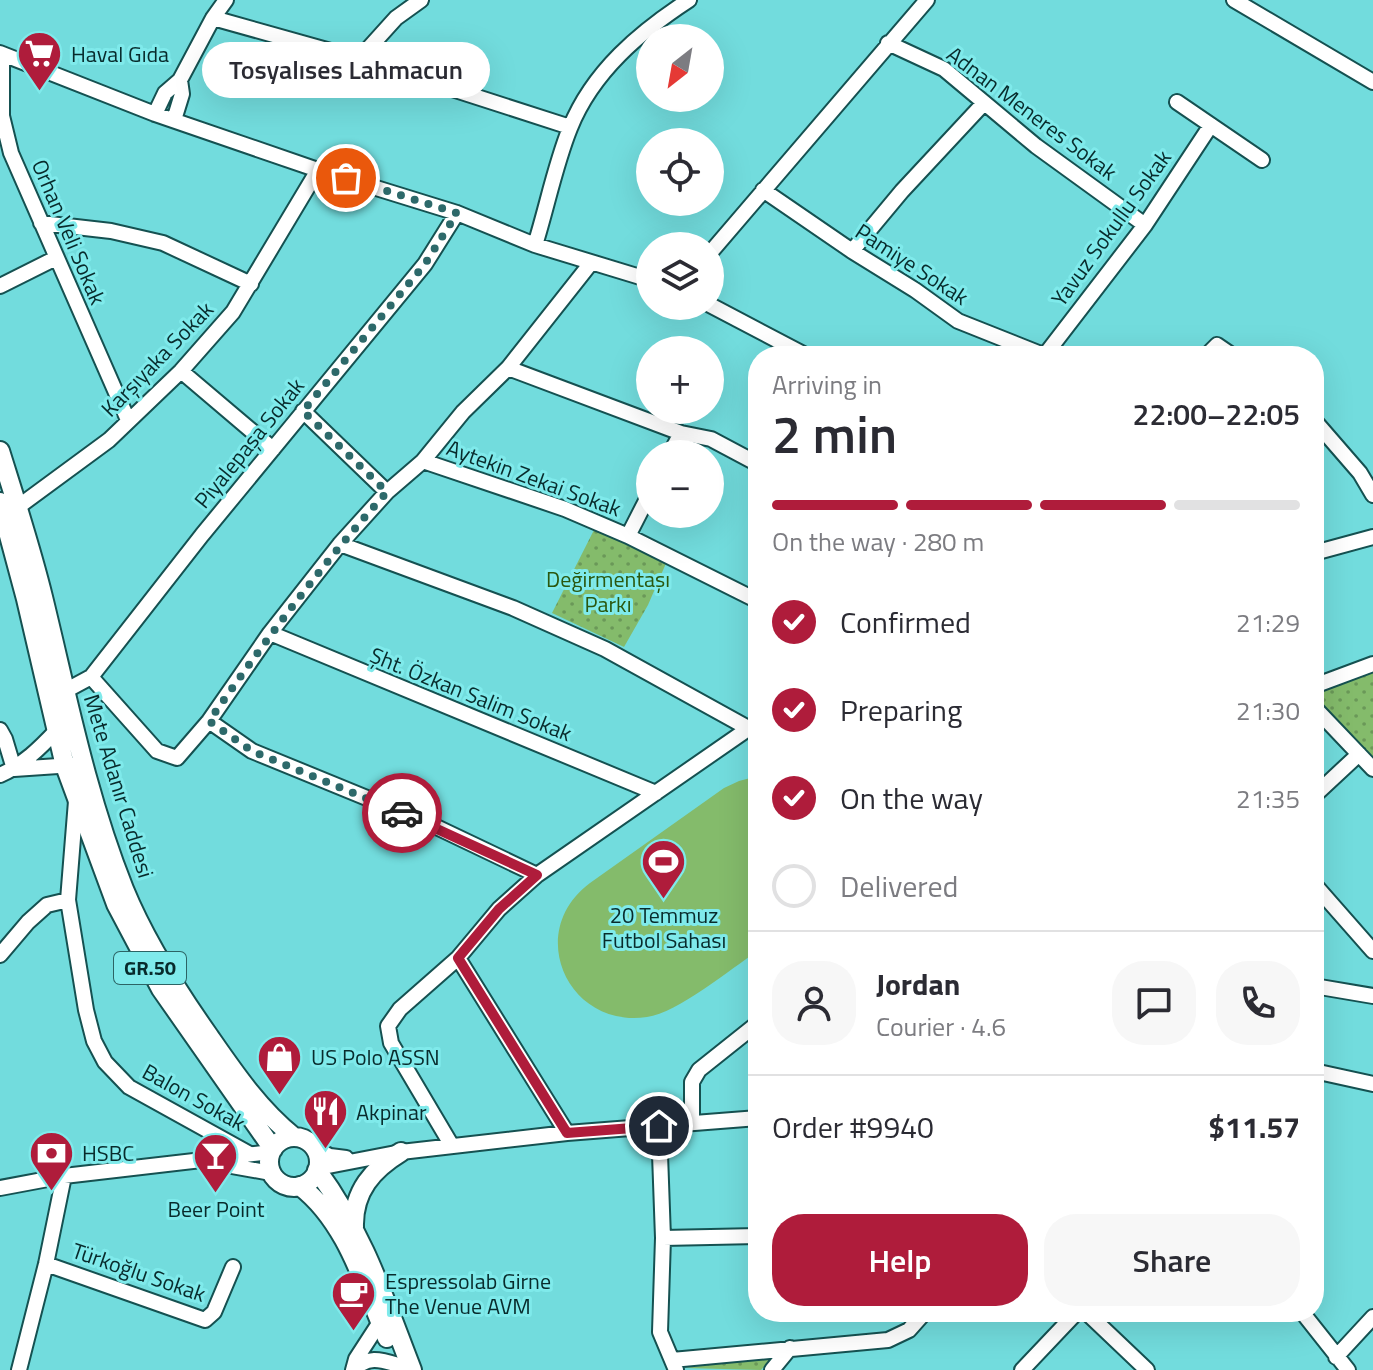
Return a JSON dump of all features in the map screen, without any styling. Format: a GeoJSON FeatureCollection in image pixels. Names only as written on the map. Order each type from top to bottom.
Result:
{"type":"FeatureCollection","features":[{"type":"Feature","properties":{"kind":"main road","name":"Mete Adanır Caddesi"},"geometry":{"type":"LineString","coordinates":[[0,451],[26,599],[57,730],[138,919],[196,1017],[230,1067],[268,1116],[294,1137]]}},
{"type":"Feature","properties":{"kind":"main road","name":"Mete Adanır Caddesi"},"geometry":{"type":"LineString","coordinates":[[9,504],[42,594],[65,691],[76,799],[116,904],[161,989],[272,1150]]}},
{"type":"Feature","properties":{"kind":"main road"},"geometry":{"type":"LineString","coordinates":[[294,1137],[278,1142],[272,1150],[271,1173],[283,1185],[300,1186],[310,1181],[317,1163]]}},
{"type":"Feature","properties":{"kind":"main road","name":"GR.50"},"geometry":{"type":"LineString","coordinates":[[294,1137],[302,1139],[317,1163],[369,1258],[404,1368]]}},
{"type":"Feature","properties":{"kind":"main road"},"geometry":{"type":"LineString","coordinates":[[354,1227],[356,1201],[369,1178],[382,1164],[401,1152]]}},
{"type":"Feature","properties":{"kind":"main road"},"geometry":{"type":"LineString","coordinates":[[300,1186],[315,1198],[335,1224],[404,1368]]}},
{"type":"Feature","properties":{"kind":"street"},"geometry":{"type":"LineString","coordinates":[[155,114],[165,93],[180,80],[226,0]]}},
{"type":"Feature","properties":{"kind":"street"},"geometry":{"type":"LineString","coordinates":[[359,59],[396,18],[421,0]]}},
{"type":"Feature","properties":{"kind":"street"},"geometry":{"type":"LineString","coordinates":[[535,245],[570,127],[592,87],[632,40],[689,0]]}},
{"type":"Feature","properties":{"kind":"street"},"geometry":{"type":"LineString","coordinates":[[724,236],[927,0]]}},
{"type":"Feature","properties":{"kind":"street"},"geometry":{"type":"LineString","coordinates":[[1234,0],[1373,82]]}},
{"type":"Feature","properties":{"kind":"street"},"geometry":{"type":"LineString","coordinates":[[213,18],[359,59],[570,127]]}},
{"type":"Feature","properties":{"kind":"street","name":"Adnan Meneres Sokak"},"geometry":{"type":"LineString","coordinates":[[888,43],[944,69],[1036,146],[1145,225]]}},
{"type":"Feature","properties":{"kind":"street"},"geometry":{"type":"LineString","coordinates":[[1,54],[155,114],[318,170],[457,213],[535,245],[636,276]]}},
{"type":"Feature","properties":{"kind":"street","name":"Orhan Veli Sokak"},"geometry":{"type":"LineString","coordinates":[[1,54],[2,116],[11,153],[128,420]]}},
{"type":"Feature","properties":{"kind":"street"},"geometry":{"type":"LineString","coordinates":[[174,120],[182,94],[180,80]]}},
{"type":"Feature","properties":{"kind":"street"},"geometry":{"type":"LineString","coordinates":[[1177,102],[1262,160]]}},
{"type":"Feature","properties":{"kind":"street"},"geometry":{"type":"LineString","coordinates":[[852,251],[902,191],[984,103]]}},
{"type":"Feature","properties":{"kind":"street","name":"Yavuz Sokullu Sokak"},"geometry":{"type":"LineString","coordinates":[[1054,346],[1145,225],[1211,125]]}},
{"type":"Feature","properties":{"kind":"street","name":"Karşıyaka Sokak"},"geometry":{"type":"LineString","coordinates":[[9,504],[109,440],[181,371],[233,312],[318,170]]}},
{"type":"Feature","properties":{"kind":"street","name":"Pamiye Sokak"},"geometry":{"type":"LineString","coordinates":[[763,190],[958,321],[1021,346]]}},
{"type":"Feature","properties":{"kind":"street","name":"Piyalepaşa Sokak"},"geometry":{"type":"LineString","coordinates":[[65,691],[91,677],[202,535],[425,264],[457,213]]}},
{"type":"Feature","properties":{"kind":"street"},"geometry":{"type":"LineString","coordinates":[[41,223],[111,231],[163,243],[251,284]]}},
{"type":"Feature","properties":{"kind":"street"},"geometry":{"type":"LineString","coordinates":[[0,286],[56,258]]}},
{"type":"Feature","properties":{"kind":"street"},"geometry":{"type":"LineString","coordinates":[[91,677],[157,751],[177,758],[209,721],[270,633],[340,544],[387,492],[423,461],[463,412],[508,368],[591,263]]}},
{"type":"Feature","properties":{"kind":"street"},"geometry":{"type":"LineString","coordinates":[[724,312],[788,346]]}},
{"type":"Feature","properties":{"kind":"street"},"geometry":{"type":"LineString","coordinates":[[508,368],[681,433],[711,439],[748,459]]}},
{"type":"Feature","properties":{"kind":"street"},"geometry":{"type":"LineString","coordinates":[[181,371],[273,449]]}},
{"type":"Feature","properties":{"kind":"street"},"geometry":{"type":"LineString","coordinates":[[303,411],[387,492]]}},
{"type":"Feature","properties":{"kind":"street"},"geometry":{"type":"LineString","coordinates":[[1324,432],[1360,473],[1373,495]]}},
{"type":"Feature","properties":{"kind":"street"},"geometry":{"type":"LineString","coordinates":[[677,440],[681,433]]}},
{"type":"Feature","properties":{"kind":"street","name":"Aytekin Zekai Sokak"},"geometry":{"type":"LineString","coordinates":[[423,461],[565,509],[628,536],[748,596]]}},
{"type":"Feature","properties":{"kind":"street"},"geometry":{"type":"LineString","coordinates":[[628,536],[636,520]]}},
{"type":"Feature","properties":{"kind":"street"},"geometry":{"type":"LineString","coordinates":[[1324,550],[1373,537]]}},
{"type":"Feature","properties":{"kind":"street"},"geometry":{"type":"LineString","coordinates":[[340,544],[513,608],[592,643],[748,722]]}},
{"type":"Feature","properties":{"kind":"street","name":"Şht. Özkan Salim Sokak"},"geometry":{"type":"LineString","coordinates":[[270,633],[656,793]]}},
{"type":"Feature","properties":{"kind":"street"},"geometry":{"type":"LineString","coordinates":[[1324,682],[1373,664]]}},
{"type":"Feature","properties":{"kind":"street"},"geometry":{"type":"LineString","coordinates":[[1324,717],[1373,769]]}},
{"type":"Feature","properties":{"kind":"street"},"geometry":{"type":"LineString","coordinates":[[209,721],[252,751],[428,823],[537,875]]}},
{"type":"Feature","properties":{"kind":"street"},"geometry":{"type":"LineString","coordinates":[[452,1146],[391,1043],[388,1026],[400,1009],[458,958],[499,909],[537,875],[748,729]]}},
{"type":"Feature","properties":{"kind":"street"},"geometry":{"type":"LineString","coordinates":[[0,730],[5,739],[7,772]]}},
{"type":"Feature","properties":{"kind":"street"},"geometry":{"type":"LineString","coordinates":[[7,772],[40,749],[57,730]]}},
{"type":"Feature","properties":{"kind":"street"},"geometry":{"type":"LineString","coordinates":[[1324,787],[1359,754]]}},
{"type":"Feature","properties":{"kind":"street"},"geometry":{"type":"LineString","coordinates":[[7,772],[74,765]]}},
{"type":"Feature","properties":{"kind":"street","name":"Balon Sokak"},"geometry":{"type":"LineString","coordinates":[[76,799],[68,900],[94,1041],[105,1062],[129,1087],[250,1154]]}},
{"type":"Feature","properties":{"kind":"street"},"geometry":{"type":"LineString","coordinates":[[1324,895],[1373,951]]}},
{"type":"Feature","properties":{"kind":"street"},"geometry":{"type":"LineString","coordinates":[[0,955],[47,905],[68,900]]}},
{"type":"Feature","properties":{"kind":"street"},"geometry":{"type":"LineString","coordinates":[[458,958],[567,1133]]}},
{"type":"Feature","properties":{"kind":"street"},"geometry":{"type":"LineString","coordinates":[[1324,987],[1373,994]]}},
{"type":"Feature","properties":{"kind":"street"},"geometry":{"type":"LineString","coordinates":[[692,1123],[692,1082],[699,1070],[748,1031]]}},
{"type":"Feature","properties":{"kind":"street"},"geometry":{"type":"LineString","coordinates":[[1324,1073],[1373,1084]]}},
{"type":"Feature","properties":{"kind":"street"},"geometry":{"type":"LineString","coordinates":[[317,1163],[567,1133],[748,1119]]}},
{"type":"Feature","properties":{"kind":"street"},"geometry":{"type":"LineString","coordinates":[[659,1126],[663,1238],[660,1332],[674,1365],[790,1348],[888,1340],[909,1330],[916,1322]]}},
{"type":"Feature","properties":{"kind":"street"},"geometry":{"type":"LineString","coordinates":[[0,1188],[64,1176],[272,1150]]}},
{"type":"Feature","properties":{"kind":"street"},"geometry":{"type":"LineString","coordinates":[[202,1161],[271,1173]]}},
{"type":"Feature","properties":{"kind":"street"},"geometry":{"type":"LineString","coordinates":[[19,1370],[64,1176]]}},
{"type":"Feature","properties":{"kind":"street"},"geometry":{"type":"LineString","coordinates":[[663,1238],[748,1236]]}},
{"type":"Feature","properties":{"kind":"street","name":"Türkoğlu Sokak"},"geometry":{"type":"LineString","coordinates":[[46,1264],[205,1320],[214,1312],[233,1267]]}},
{"type":"Feature","properties":{"kind":"street"},"geometry":{"type":"LineString","coordinates":[[1336,1357],[1373,1317]]}},
{"type":"Feature","properties":{"kind":"street"},"geometry":{"type":"LineString","coordinates":[[353,1370],[356,1359],[380,1322]]}},
{"type":"Feature","properties":{"kind":"street"},"geometry":{"type":"LineString","coordinates":[[1022,1370],[1068,1322]]}},
{"type":"Feature","properties":{"kind":"street"},"geometry":{"type":"LineString","coordinates":[[1097,1322],[1147,1370]]}},
{"type":"Feature","properties":{"kind":"street"},"geometry":{"type":"LineString","coordinates":[[1310,1322],[1348,1370]]}},
{"type":"Feature","properties":{"kind":"street"},"geometry":{"type":"LineString","coordinates":[[772,1370],[790,1348]]}},
{"type":"Feature","properties":{"kind":"street"},"geometry":{"type":"LineString","coordinates":[[353,1370],[363,1361],[383,1360],[404,1368]]}},
{"type":"Feature","properties":{"kind":"green space","name":"Değirmentaşı Parkı"},"geometry":{"type":"Polygon","coordinates":[[[596,526],[667,561],[648,605],[624,647],[552,613],[596,526]]]}},
{"type":"Feature","properties":{"kind":"green space"},"geometry":{"type":"Polygon","coordinates":[[[1373,670],[1373,758],[1324,706],[1324,688],[1373,670]]]}},
{"type":"Feature","properties":{"kind":"green space","name":"20 Temmuz Futbol Sahası"},"geometry":{"type":"Polygon","coordinates":[[[748,779],[748,958],[688,999],[660,1014],[619,1017],[595,1008],[577,993],[564,973],[558,950],[560,926],[570,903],[590,883],[724,788],[748,779]]]}},
{"type":"Feature","properties":{"kind":"green space"},"geometry":{"type":"Polygon","coordinates":[[[773,1357],[761,1370],[684,1368],[773,1357]]]}},
{"type":"Feature","properties":{"kind":"way so far"},"geometry":{"type":"LineString","coordinates":[[346,178],[457,213],[425,264],[303,411],[387,492],[340,544],[270,633],[209,721],[252,751],[402,813]]}},
{"type":"Feature","properties":{"kind":"place","name":"Haval Gıda"},"geometry":{"type":"Point","coordinates":[40,93]}},
{"type":"Feature","properties":{"kind":"place","name":"Tosyalıses Lahmacun"},"geometry":{"type":"Point","coordinates":[346,178]}},
{"type":"Feature","properties":{"kind":"place","name":"20 Temmuz Futbol Sahası"},"geometry":{"type":"Point","coordinates":[664,901]}},
{"type":"Feature","properties":{"kind":"place","name":"US Polo ASSN"},"geometry":{"type":"Point","coordinates":[280,1096]}},
{"type":"Feature","properties":{"kind":"place","name":"Akpinar"},"geometry":{"type":"Point","coordinates":[325,1151]}},
{"type":"Feature","properties":{"kind":"place","name":"HSBC"},"geometry":{"type":"Point","coordinates":[51,1192]}},
{"type":"Feature","properties":{"kind":"place","name":"Beer Point"},"geometry":{"type":"Point","coordinates":[216,1195]}},
{"type":"Feature","properties":{"kind":"place","name":"Espressolab Girne The Venue AVM"},"geometry":{"type":"Point","coordinates":[354,1333]}},
{"type":"Feature","properties":{"kind":"route"},"geometry":{"type":"LineString","coordinates":[[402,813],[537,875],[499,909],[458,958],[567,1133],[659,1126]]}}]}
